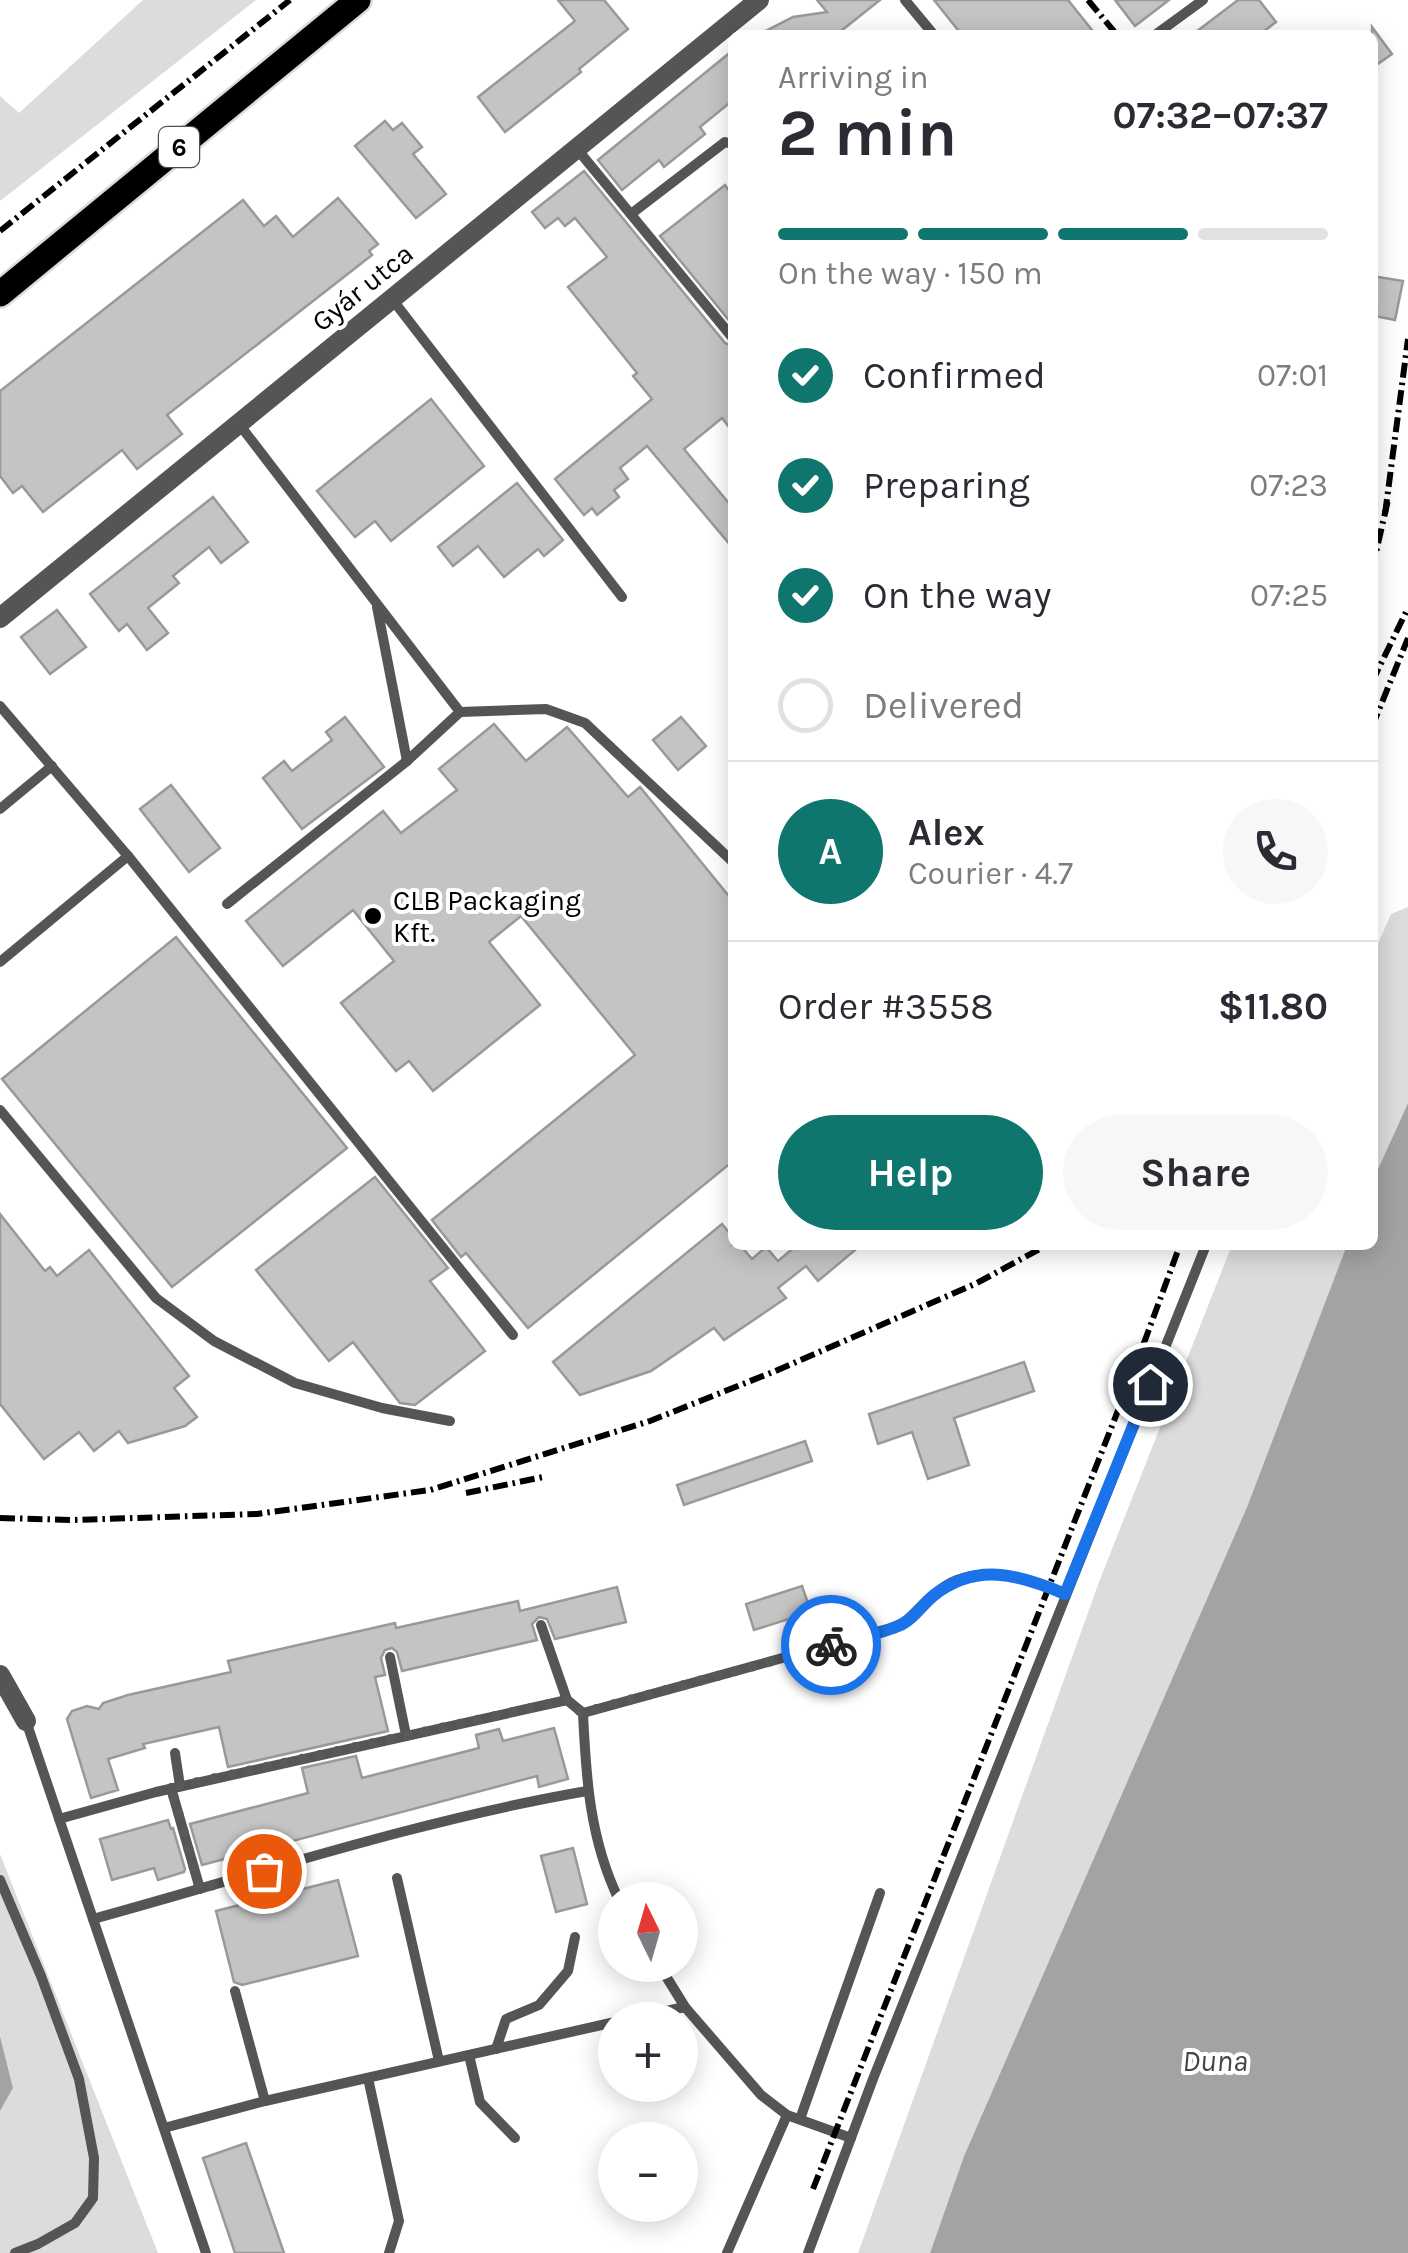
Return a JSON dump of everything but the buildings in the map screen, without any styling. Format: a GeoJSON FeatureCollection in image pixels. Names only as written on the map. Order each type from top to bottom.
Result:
{"type":"FeatureCollection","features":[{"type":"Feature","properties":{"kind":"main road","name":"6"},"geometry":{"type":"LineString","coordinates":[[0,294],[358,0]]}},
{"type":"Feature","properties":{"kind":"street","name":"Gyár utca"},"geometry":{"type":"LineString","coordinates":[[0,618],[759,0]]}},
{"type":"Feature","properties":{"kind":"street"},"geometry":{"type":"LineString","coordinates":[[2,1677],[26,1721]]}},
{"type":"Feature","properties":{"kind":"lane"},"geometry":{"type":"LineString","coordinates":[[905,0],[930,30]]}},
{"type":"Feature","properties":{"kind":"lane"},"geometry":{"type":"LineString","coordinates":[[1163,30],[1202,0]]}},
{"type":"Feature","properties":{"kind":"lane"},"geometry":{"type":"LineString","coordinates":[[631,214],[724,142],[728,143]]}},
{"type":"Feature","properties":{"kind":"lane"},"geometry":{"type":"LineString","coordinates":[[576,148],[728,332]]}},
{"type":"Feature","properties":{"kind":"lane"},"geometry":{"type":"LineString","coordinates":[[391,298],[622,597]]}},
{"type":"Feature","properties":{"kind":"lane"},"geometry":{"type":"LineString","coordinates":[[238,424],[460,712]]}},
{"type":"Feature","properties":{"kind":"lane"},"geometry":{"type":"LineString","coordinates":[[376,602],[407,761]]}},
{"type":"Feature","properties":{"kind":"lane"},"geometry":{"type":"LineString","coordinates":[[0,706],[128,856],[513,1335]]}},
{"type":"Feature","properties":{"kind":"lane"},"geometry":{"type":"LineString","coordinates":[[227,904],[407,761],[460,712],[546,709],[585,723],[728,856]]}},
{"type":"Feature","properties":{"kind":"lane"},"geometry":{"type":"LineString","coordinates":[[0,809],[52,766]]}},
{"type":"Feature","properties":{"kind":"lane"},"geometry":{"type":"LineString","coordinates":[[0,962],[128,856]]}},
{"type":"Feature","properties":{"kind":"lane"},"geometry":{"type":"LineString","coordinates":[[0,1110],[156,1298],[214,1341],[295,1383],[382,1408],[450,1421]]}},
{"type":"Feature","properties":{"kind":"lane"},"geometry":{"type":"LineString","coordinates":[[808,2253],[1204,1250]]}},
{"type":"Feature","properties":{"kind":"lane"},"geometry":{"type":"LineString","coordinates":[[582,1713],[902,1625],[955,1580],[1006,1574],[1065,1594]]}},
{"type":"Feature","properties":{"kind":"lane"},"geometry":{"type":"LineString","coordinates":[[541,1625],[567,1700],[582,1713],[587,1791],[610,1882]]}},
{"type":"Feature","properties":{"kind":"lane"},"geometry":{"type":"LineString","coordinates":[[390,1657],[406,1736]]}},
{"type":"Feature","properties":{"kind":"lane"},"geometry":{"type":"LineString","coordinates":[[59,1819],[175,1787],[567,1700]]}},
{"type":"Feature","properties":{"kind":"lane"},"geometry":{"type":"LineString","coordinates":[[26,1721],[206,2253]]}},
{"type":"Feature","properties":{"kind":"lane"},"geometry":{"type":"LineString","coordinates":[[175,1753],[175,1787],[200,1889]]}},
{"type":"Feature","properties":{"kind":"lane"},"geometry":{"type":"LineString","coordinates":[[93,1918],[393,1834],[587,1791]]}},
{"type":"Feature","properties":{"kind":"lane"},"geometry":{"type":"LineString","coordinates":[[396,1878],[440,2062]]}},
{"type":"Feature","properties":{"kind":"lane"},"geometry":{"type":"LineString","coordinates":[[0,1880],[79,2080],[94,2158],[92,2198],[75,2223],[15,2253]]}},
{"type":"Feature","properties":{"kind":"lane"},"geometry":{"type":"LineString","coordinates":[[800,2119],[880,1893]]}},
{"type":"Feature","properties":{"kind":"lane"},"geometry":{"type":"LineString","coordinates":[[496,2049],[506,2020],[538,2005],[568,1971],[575,1937]]}},
{"type":"Feature","properties":{"kind":"lane"},"geometry":{"type":"LineString","coordinates":[[235,1991],[265,2100]]}},
{"type":"Feature","properties":{"kind":"lane"},"geometry":{"type":"LineString","coordinates":[[698,2021],[761,2095],[787,2114],[851,2138]]}},
{"type":"Feature","properties":{"kind":"lane"},"geometry":{"type":"LineString","coordinates":[[164,2128],[265,2100],[598,2026]]}},
{"type":"Feature","properties":{"kind":"lane"},"geometry":{"type":"LineString","coordinates":[[468,2055],[480,2102],[515,2138]]}},
{"type":"Feature","properties":{"kind":"lane"},"geometry":{"type":"LineString","coordinates":[[368,2078],[399,2221],[389,2253]]}},
{"type":"Feature","properties":{"kind":"lane"},"geometry":{"type":"LineString","coordinates":[[727,2253],[787,2114]]}},
{"type":"Feature","properties":{"kind":"shaded area"},"geometry":{"type":"Polygon","coordinates":[[[143,0],[256,0],[0,201],[0,96],[19,113],[143,0]]]}},
{"type":"Feature","properties":{"kind":"shaded area"},"geometry":{"type":"Polygon","coordinates":[[[1408,907],[1408,1103],[1378,1169],[1378,944],[1391,914],[1408,907]]]}},
{"type":"Feature","properties":{"kind":"shaded area"},"geometry":{"type":"Polygon","coordinates":[[[1230,1250],[1345,1250],[1247,1507],[964,2156],[930,2253],[858,2253],[1099,1582],[1230,1250]]]}},
{"type":"Feature","properties":{"kind":"shaded area"},"geometry":{"type":"Polygon","coordinates":[[[0,1854],[158,2253],[0,2253],[0,2111],[13,2088],[0,2036],[0,1854]]]}},
{"type":"Feature","properties":{"kind":"water","name":"Duna"},"geometry":{"type":"Polygon","coordinates":[[[1408,1103],[1408,2253],[930,2253],[964,2156],[1247,1507],[1345,1250],[1378,1250],[1378,1169],[1408,1103]]]}},
{"type":"Feature","properties":{"kind":"water"},"geometry":{"type":"Polygon","coordinates":[[[0,2036],[13,2088],[0,2111],[0,2036]]]}},
{"type":"Feature","properties":{"kind":"railway"},"geometry":{"type":"LineString","coordinates":[[0,231],[290,0]]}},
{"type":"Feature","properties":{"kind":"railway"},"geometry":{"type":"LineString","coordinates":[[1088,0],[1113,30]]}},
{"type":"Feature","properties":{"kind":"railway"},"geometry":{"type":"LineString","coordinates":[[1385,514],[1408,339]]}},
{"type":"Feature","properties":{"kind":"railway"},"geometry":{"type":"LineString","coordinates":[[1378,544],[1388,500]]}},
{"type":"Feature","properties":{"kind":"railway"},"geometry":{"type":"LineString","coordinates":[[1378,670],[1408,608]]}},
{"type":"Feature","properties":{"kind":"railway"},"geometry":{"type":"LineString","coordinates":[[1378,712],[1408,638]]}},
{"type":"Feature","properties":{"kind":"railway"},"geometry":{"type":"LineString","coordinates":[[0,1518],[73,1520],[257,1514],[430,1490],[650,1421],[977,1283],[1038,1250]]}},
{"type":"Feature","properties":{"kind":"railway"},"geometry":{"type":"LineString","coordinates":[[813,2189],[1178,1250]]}},
{"type":"Feature","properties":{"kind":"railway"},"geometry":{"type":"LineString","coordinates":[[466,1493],[543,1477]]}},
{"type":"Feature","properties":{"kind":"way so far"},"geometry":{"type":"LineString","coordinates":[[264,1871],[200,1889],[171,1788],[567,1700],[582,1713],[831,1645]]}},
{"type":"Feature","properties":{"kind":"place","name":"CLB Packaging Kft."},"geometry":{"type":"Point","coordinates":[373,916]}},
{"type":"Feature","properties":{"kind":"route"},"geometry":{"type":"LineString","coordinates":[[831,1645],[902,1625],[955,1580],[982,1574],[1006,1574],[1065,1594],[1150,1384]]}}]}
